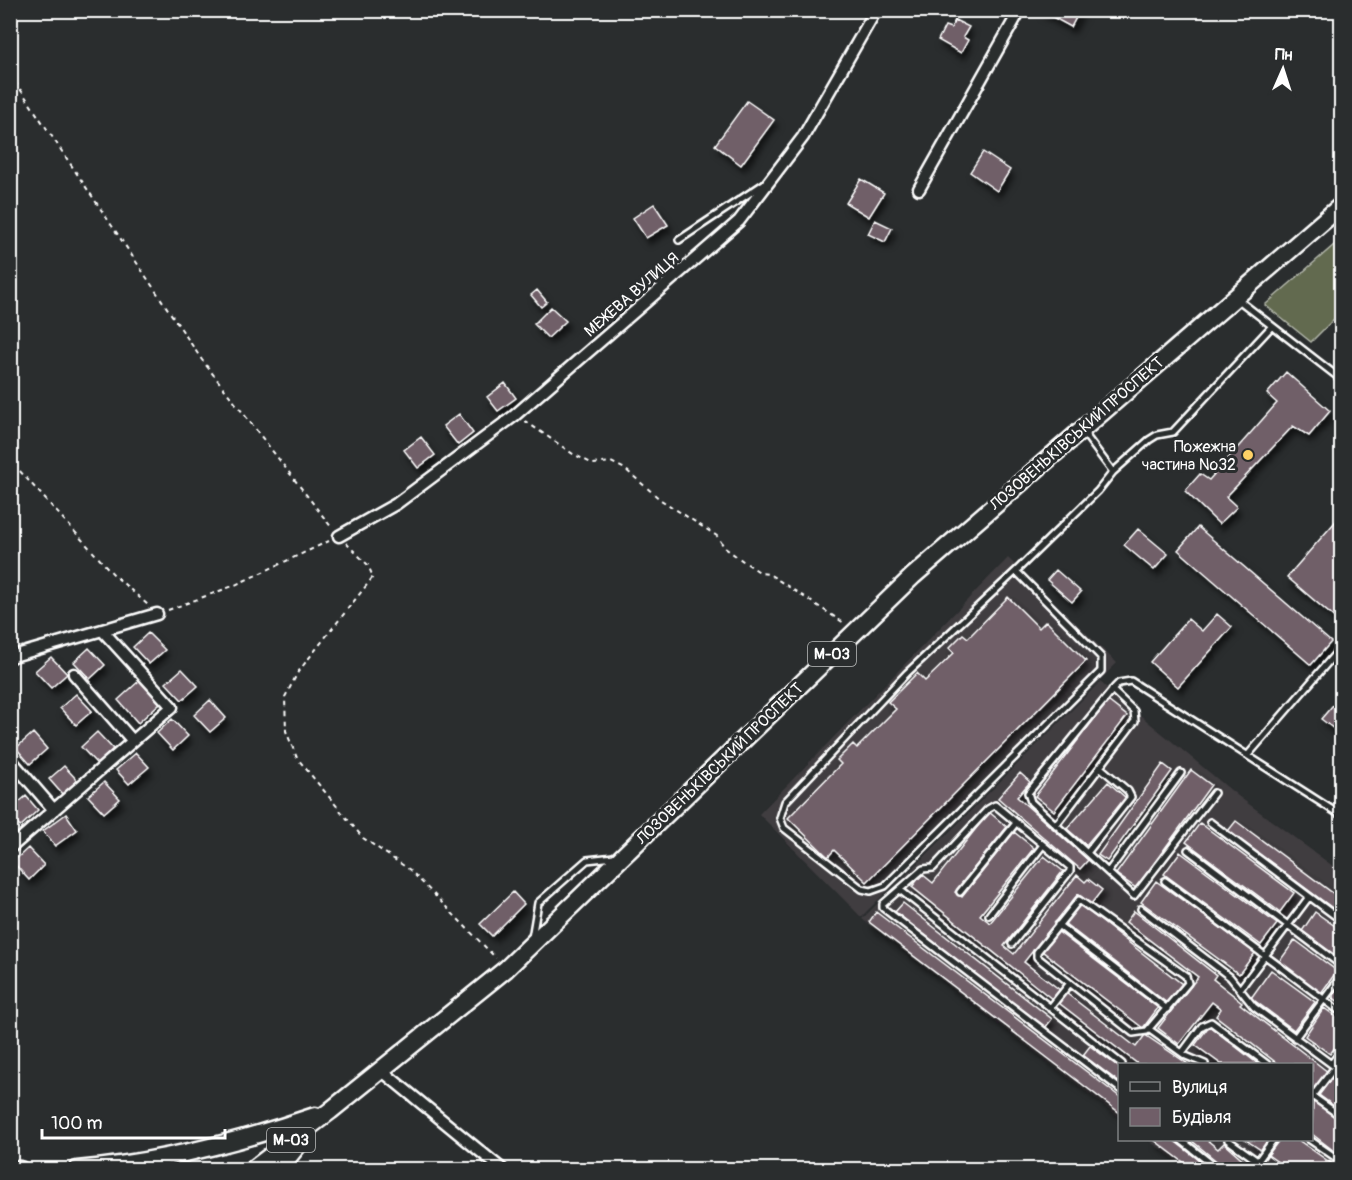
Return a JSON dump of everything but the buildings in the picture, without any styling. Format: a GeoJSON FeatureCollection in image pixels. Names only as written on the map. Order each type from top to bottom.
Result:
{"type":"FeatureCollection","features":[{"type":"Feature","properties":{"kind":"highway","name":"ЛОЗОВЕНЬКІВСЬКИЙ ПРОСПЕКТ"},"geometry":{"type":"LineString","coordinates":[[252,1170],[330,1111],[506,969],[913,576],[1341,205]]}},
{"type":"Feature","properties":{"kind":"highway"},"geometry":{"type":"LineString","coordinates":[[77,1170],[123,1164],[216,1144],[286,1126],[330,1111]]}},
{"type":"Feature","properties":{"kind":"highway"},"geometry":{"type":"LineString","coordinates":[[278,1170],[330,1111]]}},
{"type":"Feature","properties":{"kind":"highway"},"geometry":{"type":"LineString","coordinates":[[10,1169],[20,1170]]}},
{"type":"Feature","properties":{"kind":"street","name":"МЕЖЕВА ВУЛИЦЯ"},"geometry":{"type":"LineString","coordinates":[[339,536],[396,504],[514,416],[739,221],[803,137],[876,10]]}},
{"type":"Feature","properties":{"kind":"street"},"geometry":{"type":"LineString","coordinates":[[919,189],[1020,10]]}},
{"type":"Feature","properties":{"kind":"street"},"geometry":{"type":"LineString","coordinates":[[10,657],[157,614]]}},
{"type":"Feature","properties":{"kind":"street"},"geometry":{"type":"LineString","coordinates":[[10,848],[172,707],[102,630]]}},
{"type":"Feature","properties":{"kind":"street"},"geometry":{"type":"LineString","coordinates":[[74,674],[132,740]]}},
{"type":"Feature","properties":{"kind":"street"},"geometry":{"type":"LineString","coordinates":[[10,759],[54,810]]}},
{"type":"Feature","properties":{"kind":"street"},"geometry":{"type":"LineString","coordinates":[[381,1070],[504,1170]]}},
{"type":"Feature","properties":{"kind":"lane"},"geometry":{"type":"LineString","coordinates":[[678,240],[769,180]]}},
{"type":"Feature","properties":{"kind":"lane"},"geometry":{"type":"LineString","coordinates":[[1234,296],[1341,380]]}},
{"type":"Feature","properties":{"kind":"lane"},"geometry":{"type":"LineString","coordinates":[[1016,571],[1101,657],[1101,671],[885,886],[872,891],[862,889],[784,828],[780,818],[782,807],[907,673],[1098,491],[1113,472],[1149,440],[1157,435],[1173,432],[1272,326]]}},
{"type":"Feature","properties":{"kind":"lane"},"geometry":{"type":"LineString","coordinates":[[1081,429],[1113,472]]}},
{"type":"Feature","properties":{"kind":"lane"},"geometry":{"type":"LineString","coordinates":[[1248,755],[1341,646]]}},
{"type":"Feature","properties":{"kind":"lane"},"geometry":{"type":"LineString","coordinates":[[1214,793],[1134,896],[1031,802],[1028,794],[1112,690],[1125,681],[1137,682],[1159,700],[1341,816]]}},
{"type":"Feature","properties":{"kind":"lane"},"geometry":{"type":"LineString","coordinates":[[1056,825],[1136,718],[1134,711],[1112,690]]}},
{"type":"Feature","properties":{"kind":"lane"},"geometry":{"type":"LineString","coordinates":[[1088,853],[1131,797],[1128,791],[1100,767]]}},
{"type":"Feature","properties":{"kind":"lane"},"geometry":{"type":"LineString","coordinates":[[1108,872],[1181,773]]}},
{"type":"Feature","properties":{"kind":"lane"},"geometry":{"type":"LineString","coordinates":[[1012,944],[1070,871],[1070,867],[995,805],[988,809],[933,868],[923,869],[883,904],[883,908],[1118,1088]]}},
{"type":"Feature","properties":{"kind":"lane"},"geometry":{"type":"LineString","coordinates":[[1210,822],[1341,921]]}},
{"type":"Feature","properties":{"kind":"lane"},"geometry":{"type":"LineString","coordinates":[[960,891],[1016,823]]}},
{"type":"Feature","properties":{"kind":"lane"},"geometry":{"type":"LineString","coordinates":[[989,915],[1043,845]]}},
{"type":"Feature","properties":{"kind":"lane"},"geometry":{"type":"LineString","coordinates":[[1188,850],[1289,924],[1341,966]]}},
{"type":"Feature","properties":{"kind":"lane"},"geometry":{"type":"LineString","coordinates":[[531,945],[538,903],[587,860],[622,857]]}},
{"type":"Feature","properties":{"kind":"lane"},"geometry":{"type":"LineString","coordinates":[[1165,881],[1341,1013]]}},
{"type":"Feature","properties":{"kind":"lane"},"geometry":{"type":"LineString","coordinates":[[900,890],[1119,1063]]}},
{"type":"Feature","properties":{"kind":"lane"},"geometry":{"type":"LineString","coordinates":[[1240,989],[1309,897]]}},
{"type":"Feature","properties":{"kind":"lane"},"geometry":{"type":"LineString","coordinates":[[1079,900],[1186,976],[1188,983],[1150,1030],[1133,1033],[1037,957],[1037,952],[1058,925],[1079,900]]}},
{"type":"Feature","properties":{"kind":"lane"},"geometry":{"type":"LineString","coordinates":[[1141,909],[1230,977],[1254,1007],[1341,1072]]}},
{"type":"Feature","properties":{"kind":"lane"},"geometry":{"type":"LineString","coordinates":[[1058,925],[1167,1009]]}},
{"type":"Feature","properties":{"kind":"lane"},"geometry":{"type":"LineString","coordinates":[[1295,1038],[1341,975]]}},
{"type":"Feature","properties":{"kind":"lane"},"geometry":{"type":"LineString","coordinates":[[1050,1008],[1070,983]]}},
{"type":"Feature","properties":{"kind":"lane"},"geometry":{"type":"LineString","coordinates":[[1182,1053],[1202,1026],[1211,1022],[1264,1063]]}},
{"type":"Feature","properties":{"kind":"lane"},"geometry":{"type":"LineString","coordinates":[[1150,1030],[1182,1053],[1201,1063]]}},
{"type":"Feature","properties":{"kind":"lane"},"geometry":{"type":"LineString","coordinates":[[1313,1096],[1341,1050]]}},
{"type":"Feature","properties":{"kind":"lane"},"geometry":{"type":"LineString","coordinates":[[1313,1098],[1341,1117]]}},
{"type":"Feature","properties":{"kind":"lane"},"geometry":{"type":"LineString","coordinates":[[1182,1141],[1219,1170]]}},
{"type":"Feature","properties":{"kind":"lane"},"geometry":{"type":"LineString","coordinates":[[1229,1141],[1270,1170]]}},
{"type":"Feature","properties":{"kind":"lane"},"geometry":{"type":"LineString","coordinates":[[1258,1161],[1272,1141]]}},
{"type":"Feature","properties":{"kind":"lane"},"geometry":{"type":"LineString","coordinates":[[1311,1141],[1341,1162]]}},
{"type":"Feature","properties":{"kind":"path"},"geometry":{"type":"LineString","coordinates":[[10,74],[202,360],[339,536],[368,565],[373,577],[298,672],[285,698],[286,731],[297,758],[363,838],[410,870],[506,969]]}},
{"type":"Feature","properties":{"kind":"path"},"geometry":{"type":"LineString","coordinates":[[514,416],[531,424],[573,454],[593,464],[611,462],[625,469],[662,500],[717,536],[725,548],[743,561],[761,573],[769,574],[807,601],[857,629]]}},
{"type":"Feature","properties":{"kind":"path"},"geometry":{"type":"LineString","coordinates":[[10,456],[18,469],[114,575],[157,614],[233,586],[339,536]]}},
{"type":"Feature","properties":{"kind":"shaded area"},"geometry":{"type":"Polygon","coordinates":[[[1008,558],[1117,663],[861,917],[759,814],[1008,558]]]}},
{"type":"Feature","properties":{"kind":"shaded area"},"geometry":{"type":"Polygon","coordinates":[[[1100,682],[1238,796],[1341,872],[1341,1169],[1187,1169],[1149,1141],[1313,1141],[1313,1063],[1118,1063],[1118,1116],[862,919],[1100,682]]]}},
{"type":"Feature","properties":{"kind":"green space"},"geometry":{"type":"Polygon","coordinates":[[[1341,239],[1341,319],[1337,316],[1311,342],[1265,305],[1341,239]]]}},
{"type":"Feature","properties":{"kind":"place","name":"Пожежна частина №32"},"geometry":{"type":"Point","coordinates":[1248,455]}}]}
